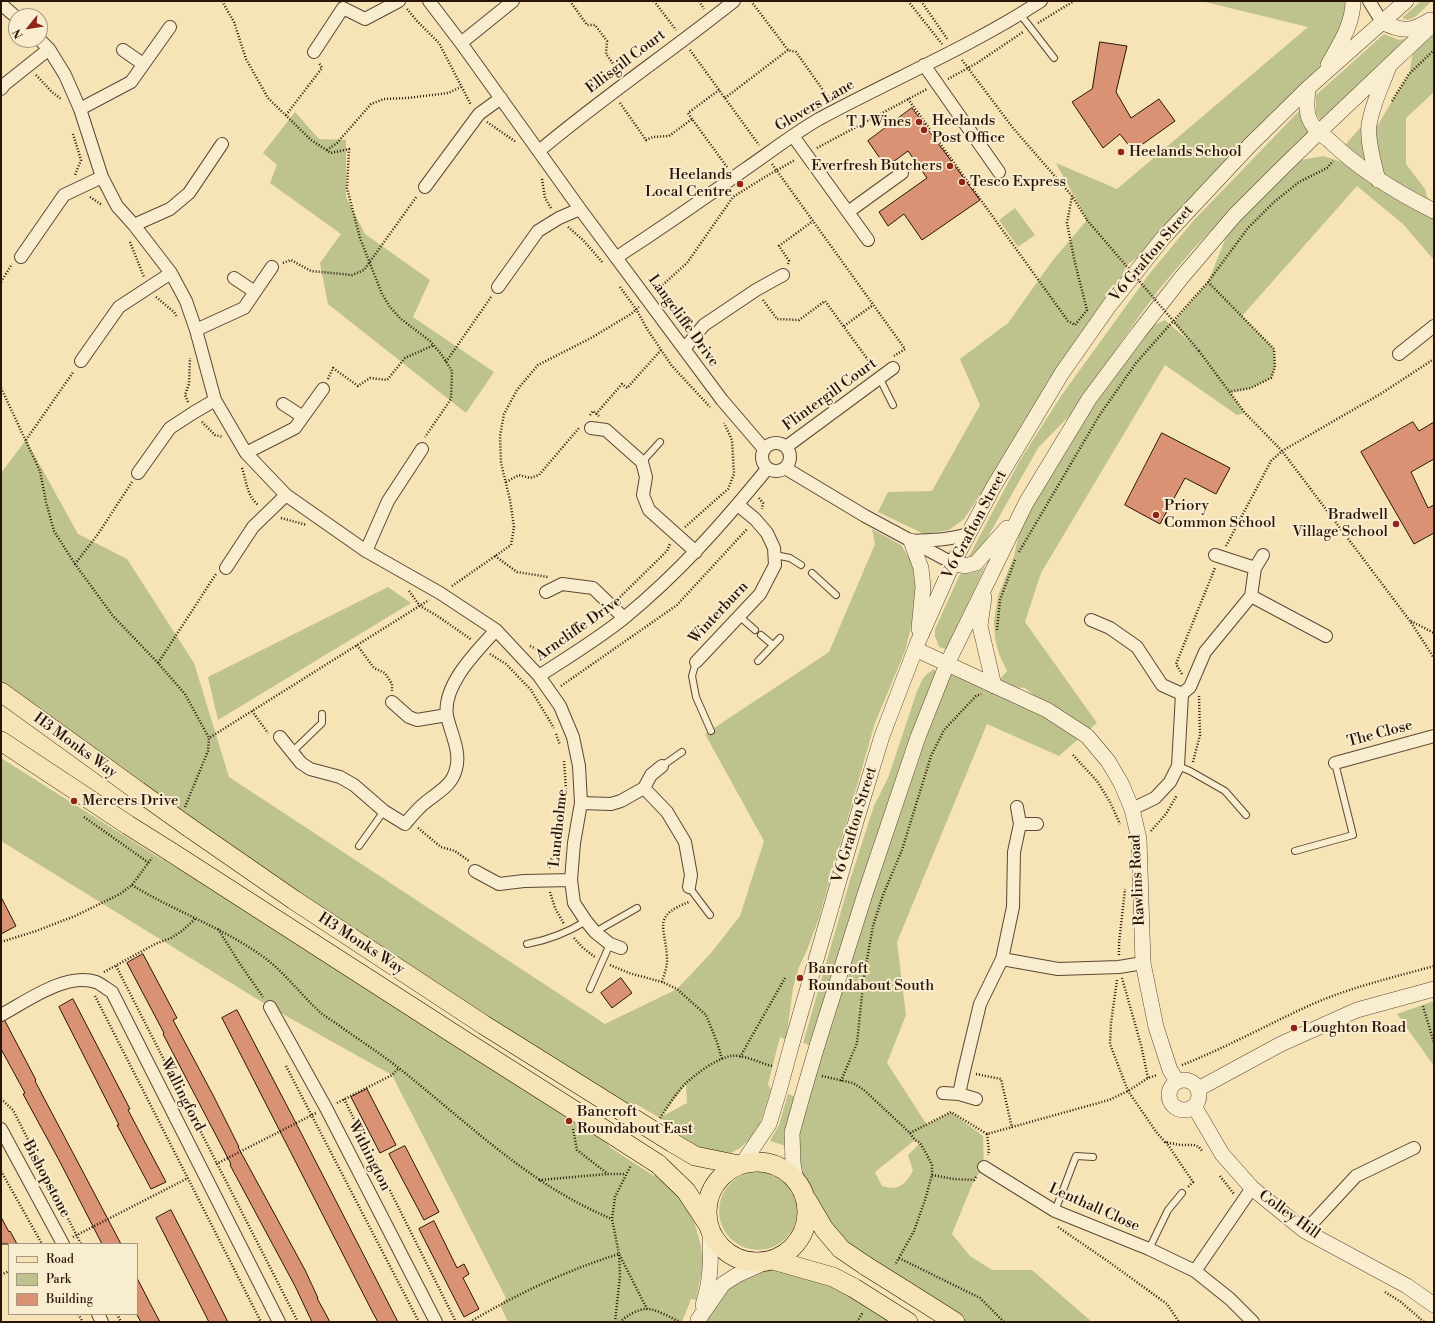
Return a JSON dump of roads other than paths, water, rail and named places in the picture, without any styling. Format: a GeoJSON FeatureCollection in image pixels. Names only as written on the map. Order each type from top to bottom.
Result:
{"type":"FeatureCollection","features":[{"type":"Feature","properties":{"kind":"main road","name":"H3 Monks Way"},"geometry":{"type":"LineString","coordinates":[[1,692],[138,792],[294,900],[484,1025],[695,1156],[740,1164]]}},
{"type":"Feature","properties":{"kind":"main road","name":"H3 Monks Way"},"geometry":{"type":"LineString","coordinates":[[1,741],[171,852],[658,1164],[686,1191],[709,1228]]}},
{"type":"Feature","properties":{"kind":"main road"},"geometry":{"type":"LineString","coordinates":[[800,1188],[807,1211],[805,1227],[798,1241],[787,1253],[769,1261],[753,1263],[740,1260],[728,1254],[718,1245],[709,1228],[706,1205],[712,1188],[723,1174],[740,1164],[757,1162],[772,1164],[785,1171],[800,1188],[824,1229],[841,1249],[955,1322]]}},
{"type":"Feature","properties":{"kind":"main road"},"geometry":{"type":"LineString","coordinates":[[769,1261],[833,1277],[854,1288],[908,1322]]}},
{"type":"Feature","properties":{"kind":"street"},"geometry":{"type":"LineString","coordinates":[[314,52],[343,8],[365,19],[398,1]]}},
{"type":"Feature","properties":{"kind":"street","name":"Langcliffe Drive"},"geometry":{"type":"LineString","coordinates":[[429,1],[461,43],[580,209],[722,400],[764,449]]}},
{"type":"Feature","properties":{"kind":"street"},"geometry":{"type":"LineString","coordinates":[[461,43],[513,1]]}},
{"type":"Feature","properties":{"kind":"street","name":"Ellisgill Court"},"geometry":{"type":"LineString","coordinates":[[539,151],[574,121],[627,83],[734,1]]}},
{"type":"Feature","properties":{"kind":"street","name":"Glovers Lane"},"geometry":{"type":"LineString","coordinates":[[617,257],[818,120],[952,52],[1041,1]]}},
{"type":"Feature","properties":{"kind":"street"},"geometry":{"type":"LineString","coordinates":[[1322,75],[1348,29],[1353,10],[1353,1]]}},
{"type":"Feature","properties":{"kind":"street"},"geometry":{"type":"LineString","coordinates":[[1369,1],[1382,22],[1402,30],[1417,28],[1434,18]]}},
{"type":"Feature","properties":{"kind":"street","name":"V6 Grafton Street"},"geometry":{"type":"LineString","coordinates":[[740,1164],[769,1124],[880,743],[917,646],[953,563],[994,486],[1062,373],[1109,306],[1163,238],[1250,145],[1308,88],[1406,1]]}},
{"type":"Feature","properties":{"kind":"street","name":"V6 Grafton Street"},"geometry":{"type":"LineString","coordinates":[[800,1188],[793,1163],[792,1133],[817,1046],[865,894],[913,752],[947,664],[1026,503],[1089,399],[1182,277],[1235,215],[1319,132],[1434,23]]}},
{"type":"Feature","properties":{"kind":"street"},"geometry":{"type":"LineString","coordinates":[[80,109],[131,82],[170,27]]}},
{"type":"Feature","properties":{"kind":"street"},"geometry":{"type":"LineString","coordinates":[[1,89],[5,84],[49,49]]}},
{"type":"Feature","properties":{"kind":"street","name":"Arncliffe Drive"},"geometry":{"type":"LineString","coordinates":[[49,49],[65,75],[80,109],[102,177],[117,206],[134,225],[171,273],[186,301],[196,330],[215,400],[246,453],[286,495],[366,551],[440,593],[496,630],[539,676],[582,649],[624,618],[665,582],[696,552],[738,505],[767,469]]}},
{"type":"Feature","properties":{"kind":"street"},"geometry":{"type":"LineString","coordinates":[[123,50],[143,64]]}},
{"type":"Feature","properties":{"kind":"street"},"geometry":{"type":"LineString","coordinates":[[1378,180],[1371,149],[1369,126],[1373,107],[1390,64]]}},
{"type":"Feature","properties":{"kind":"street"},"geometry":{"type":"LineString","coordinates":[[924,65],[999,172]]}},
{"type":"Feature","properties":{"kind":"street"},"geometry":{"type":"LineString","coordinates":[[1308,88],[1307,112],[1312,124],[1319,132],[1340,152],[1378,180],[1434,211]]}},
{"type":"Feature","properties":{"kind":"street"},"geometry":{"type":"LineString","coordinates":[[425,186],[479,114],[500,98]]}},
{"type":"Feature","properties":{"kind":"street"},"geometry":{"type":"LineString","coordinates":[[793,136],[868,240]]}},
{"type":"Feature","properties":{"kind":"street"},"geometry":{"type":"LineString","coordinates":[[134,225],[170,209],[189,193],[222,144]]}},
{"type":"Feature","properties":{"kind":"street"},"geometry":{"type":"LineString","coordinates":[[848,212],[902,174]]}},
{"type":"Feature","properties":{"kind":"street"},"geometry":{"type":"LineString","coordinates":[[20,257],[64,195],[102,177]]}},
{"type":"Feature","properties":{"kind":"street"},"geometry":{"type":"LineString","coordinates":[[498,287],[538,231],[559,218],[580,209]]}},
{"type":"Feature","properties":{"kind":"street"},"geometry":{"type":"LineString","coordinates":[[196,330],[244,308],[272,267]]}},
{"type":"Feature","properties":{"kind":"street"},"geometry":{"type":"LineString","coordinates":[[81,361],[119,307],[171,273]]}},
{"type":"Feature","properties":{"kind":"street"},"geometry":{"type":"LineString","coordinates":[[684,349],[704,325],[756,290],[783,275]]}},
{"type":"Feature","properties":{"kind":"street"},"geometry":{"type":"LineString","coordinates":[[234,278],[255,292]]}},
{"type":"Feature","properties":{"kind":"street"},"geometry":{"type":"LineString","coordinates":[[1399,354],[1434,326]]}},
{"type":"Feature","properties":{"kind":"street","name":"Flintergill Court"},"geometry":{"type":"LineString","coordinates":[[786,447],[880,378],[891,364]]}},
{"type":"Feature","properties":{"kind":"street"},"geometry":{"type":"LineString","coordinates":[[246,453],[295,428],[323,389]]}},
{"type":"Feature","properties":{"kind":"street"},"geometry":{"type":"LineString","coordinates":[[138,473],[170,428],[215,400]]}},
{"type":"Feature","properties":{"kind":"street"},"geometry":{"type":"LineString","coordinates":[[283,404],[303,417]]}},
{"type":"Feature","properties":{"kind":"street"},"geometry":{"type":"LineString","coordinates":[[587,423],[606,430],[642,462],[646,477],[643,495],[649,510],[696,552]]}},
{"type":"Feature","properties":{"kind":"street"},"geometry":{"type":"LineString","coordinates":[[771,443],[780,443],[786,447],[790,457],[788,465],[776,472],[767,469],[764,466],[761,457],[764,449],[771,443]]}},
{"type":"Feature","properties":{"kind":"street"},"geometry":{"type":"LineString","coordinates":[[366,551],[388,501],[422,449]]}},
{"type":"Feature","properties":{"kind":"street"},"geometry":{"type":"LineString","coordinates":[[785,468],[865,516],[953,563],[965,566],[976,563],[997,540],[1026,503]]}},
{"type":"Feature","properties":{"kind":"street"},"geometry":{"type":"LineString","coordinates":[[226,568],[253,527],[286,495]]}},
{"type":"Feature","properties":{"kind":"street"},"geometry":{"type":"LineString","coordinates":[[738,505],[755,519],[767,533],[774,548],[775,555]]}},
{"type":"Feature","properties":{"kind":"street"},"geometry":{"type":"LineString","coordinates":[[911,541],[956,538],[968,534]]}},
{"type":"Feature","properties":{"kind":"street"},"geometry":{"type":"LineString","coordinates":[[911,541],[921,568],[923,588],[917,646]]}},
{"type":"Feature","properties":{"kind":"street","name":"Winterburn"},"geometry":{"type":"LineString","coordinates":[[696,662],[760,594],[776,565],[775,555]]}},
{"type":"Feature","properties":{"kind":"street"},"geometry":{"type":"LineString","coordinates":[[1217,555],[1255,568]]}},
{"type":"Feature","properties":{"kind":"street"},"geometry":{"type":"LineString","coordinates":[[1132,809],[1156,798],[1170,782],[1178,766],[1186,690],[1205,652],[1251,596],[1255,568],[1263,555]]}},
{"type":"Feature","properties":{"kind":"street"},"geometry":{"type":"LineString","coordinates":[[546,592],[562,584],[593,588],[624,618]]}},
{"type":"Feature","properties":{"kind":"street"},"geometry":{"type":"LineString","coordinates":[[985,586],[980,626],[994,686]]}},
{"type":"Feature","properties":{"kind":"street"},"geometry":{"type":"LineString","coordinates":[[1251,596],[1326,636]]}},
{"type":"Feature","properties":{"kind":"street"},"geometry":{"type":"LineString","coordinates":[[1091,620],[1110,628],[1137,647],[1162,685],[1186,690]]}},
{"type":"Feature","properties":{"kind":"street"},"geometry":{"type":"LineString","coordinates":[[280,737],[301,763],[310,769],[340,777],[354,785],[384,811],[405,824],[425,803],[442,791],[450,783],[456,770],[458,753],[447,714],[447,706],[451,691],[457,676],[496,630]]}},
{"type":"Feature","properties":{"kind":"street","name":"Rawlins Road"},"geometry":{"type":"LineString","coordinates":[[917,646],[947,664],[1047,710],[1086,736],[1108,761],[1121,783],[1132,809],[1139,839],[1143,964],[1156,1027],[1173,1076]]}},
{"type":"Feature","properties":{"kind":"street","name":"Lundholme"},"geometry":{"type":"LineString","coordinates":[[539,676],[560,706],[573,737],[579,766],[581,803],[574,843],[570,880],[574,903],[595,932],[615,946]]}},
{"type":"Feature","properties":{"kind":"street"},"geometry":{"type":"LineString","coordinates":[[392,702],[409,717],[417,720],[447,714]]}},
{"type":"Feature","properties":{"kind":"street","name":"The Close"},"geometry":{"type":"LineString","coordinates":[[1335,763],[1434,736]]}},
{"type":"Feature","properties":{"kind":"street"},"geometry":{"type":"LineString","coordinates":[[581,803],[611,804],[621,801],[644,788],[651,775],[662,766]]}},
{"type":"Feature","properties":{"kind":"street"},"geometry":{"type":"LineString","coordinates":[[644,788],[667,812],[685,842],[691,875],[689,887]]}},
{"type":"Feature","properties":{"kind":"street"},"geometry":{"type":"LineString","coordinates":[[959,1094],[980,1004],[1002,959],[1013,907],[1014,852],[1020,824],[1017,807]]}},
{"type":"Feature","properties":{"kind":"street"},"geometry":{"type":"LineString","coordinates":[[1020,824],[1037,824]]}},
{"type":"Feature","properties":{"kind":"street"},"geometry":{"type":"LineString","coordinates":[[475,871],[499,884],[524,881],[570,880]]}},
{"type":"Feature","properties":{"kind":"street"},"geometry":{"type":"LineString","coordinates":[[1002,959],[1058,969],[1119,967],[1143,964]]}},
{"type":"Feature","properties":{"kind":"street","name":"Wallingford"},"geometry":{"type":"LineString","coordinates":[[1,1015],[59,983],[79,979],[96,982],[112,992],[280,1322]]}},
{"type":"Feature","properties":{"kind":"street"},"geometry":{"type":"LineString","coordinates":[[1198,1089],[1281,1044],[1357,1010],[1434,989]]}},
{"type":"Feature","properties":{"kind":"street","name":"Withington"},"geometry":{"type":"LineString","coordinates":[[270,1007],[326,1108],[436,1322]]}},
{"type":"Feature","properties":{"kind":"street"},"geometry":{"type":"LineString","coordinates":[[1173,1076],[1181,1080],[1192,1081],[1198,1089],[1199,1098],[1194,1106],[1185,1110],[1175,1107],[1172,1103],[1169,1094],[1173,1076]]}},
{"type":"Feature","properties":{"kind":"street"},"geometry":{"type":"LineString","coordinates":[[942,1094],[959,1094],[976,1099]]}},
{"type":"Feature","properties":{"kind":"street","name":"Colley Hill"},"geometry":{"type":"LineString","coordinates":[[1194,1106],[1222,1154],[1252,1188],[1305,1231],[1407,1286],[1434,1305]]}},
{"type":"Feature","properties":{"kind":"street","name":"Bishopstone"},"geometry":{"type":"LineString","coordinates":[[1,1129],[61,1243]]}},
{"type":"Feature","properties":{"kind":"street"},"geometry":{"type":"LineString","coordinates":[[1305,1231],[1356,1176],[1414,1148]]}},
{"type":"Feature","properties":{"kind":"street","name":"Lenthall Close"},"geometry":{"type":"LineString","coordinates":[[984,1167],[1055,1211],[1149,1249],[1195,1271],[1230,1300],[1253,1322]]}},
{"type":"Feature","properties":{"kind":"street"},"geometry":{"type":"LineString","coordinates":[[1195,1271],[1252,1188]]}},
{"type":"Feature","properties":{"kind":"street"},"geometry":{"type":"LineString","coordinates":[[698,1321],[709,1285],[711,1266],[709,1228]]}},
{"type":"Feature","properties":{"kind":"street"},"geometry":{"type":"LineString","coordinates":[[698,1321],[723,1284],[737,1275],[769,1261]]}},
{"type":"Feature","properties":{"kind":"lane"},"geometry":{"type":"LineString","coordinates":[[1020,14],[1054,58]]}},
{"type":"Feature","properties":{"kind":"lane"},"geometry":{"type":"LineString","coordinates":[[880,378],[893,405]]}},
{"type":"Feature","properties":{"kind":"lane"},"geometry":{"type":"LineString","coordinates":[[642,462],[660,442]]}},
{"type":"Feature","properties":{"kind":"lane"},"geometry":{"type":"LineString","coordinates":[[775,555],[790,558],[801,564]]}},
{"type":"Feature","properties":{"kind":"lane"},"geometry":{"type":"LineString","coordinates":[[812,573],[836,595]]}},
{"type":"Feature","properties":{"kind":"lane"},"geometry":{"type":"LineString","coordinates":[[739,616],[755,630]]}},
{"type":"Feature","properties":{"kind":"lane"},"geometry":{"type":"LineString","coordinates":[[761,635],[773,646]]}},
{"type":"Feature","properties":{"kind":"lane"},"geometry":{"type":"LineString","coordinates":[[758,661],[780,638]]}},
{"type":"Feature","properties":{"kind":"lane"},"geometry":{"type":"LineString","coordinates":[[696,662],[692,676],[696,697],[711,731]]}},
{"type":"Feature","properties":{"kind":"lane"},"geometry":{"type":"LineString","coordinates":[[292,752],[322,723],[322,714]]}},
{"type":"Feature","properties":{"kind":"lane"},"geometry":{"type":"LineString","coordinates":[[662,766],[682,752]]}},
{"type":"Feature","properties":{"kind":"lane"},"geometry":{"type":"LineString","coordinates":[[1295,851],[1353,834],[1335,763]]}},
{"type":"Feature","properties":{"kind":"lane"},"geometry":{"type":"LineString","coordinates":[[1178,766],[1225,790],[1246,815]]}},
{"type":"Feature","properties":{"kind":"lane"},"geometry":{"type":"LineString","coordinates":[[359,846],[384,811]]}},
{"type":"Feature","properties":{"kind":"lane"},"geometry":{"type":"LineString","coordinates":[[689,887],[710,915]]}},
{"type":"Feature","properties":{"kind":"lane"},"geometry":{"type":"LineString","coordinates":[[595,932],[637,908]]}},
{"type":"Feature","properties":{"kind":"lane"},"geometry":{"type":"LineString","coordinates":[[527,944],[544,941],[568,932],[586,921]]}},
{"type":"Feature","properties":{"kind":"lane"},"geometry":{"type":"LineString","coordinates":[[590,989],[615,946]]}},
{"type":"Feature","properties":{"kind":"lane"},"geometry":{"type":"LineString","coordinates":[[1055,1211],[1076,1156],[1093,1157]]}},
{"type":"Feature","properties":{"kind":"lane"},"geometry":{"type":"LineString","coordinates":[[1149,1249],[1168,1210],[1182,1193]]}},
{"type":"Feature","properties":{"kind":"place","name":"T J Wines"},"geometry":{"type":"Point","coordinates":[919,122]}},
{"type":"Feature","properties":{"kind":"place","name":"Heelands Post Office"},"geometry":{"type":"Point","coordinates":[924,130]}},
{"type":"Feature","properties":{"kind":"place","name":"Heelands School"},"geometry":{"type":"Point","coordinates":[1121,152]}},
{"type":"Feature","properties":{"kind":"place","name":"Everfresh Butchers"},"geometry":{"type":"Point","coordinates":[950,166]}},
{"type":"Feature","properties":{"kind":"place","name":"Tesco Express"},"geometry":{"type":"Point","coordinates":[962,182]}},
{"type":"Feature","properties":{"kind":"place","name":"Heelands Local Centre"},"geometry":{"type":"Point","coordinates":[740,184]}},
{"type":"Feature","properties":{"kind":"place","name":"Priory Common School"},"geometry":{"type":"Point","coordinates":[1156,515]}},
{"type":"Feature","properties":{"kind":"place","name":"Bradwell Village School"},"geometry":{"type":"Point","coordinates":[1396,524]}},
{"type":"Feature","properties":{"kind":"place","name":"Mercers Drive"},"geometry":{"type":"Point","coordinates":[74,801]}},
{"type":"Feature","properties":{"kind":"place","name":"Bancroft Roundabout South"},"geometry":{"type":"Point","coordinates":[800,978]}},
{"type":"Feature","properties":{"kind":"place","name":"Loughton Road"},"geometry":{"type":"Point","coordinates":[1294,1028]}},
{"type":"Feature","properties":{"kind":"place","name":"Bancroft Roundabout East"},"geometry":{"type":"Point","coordinates":[569,1121]}}]}
